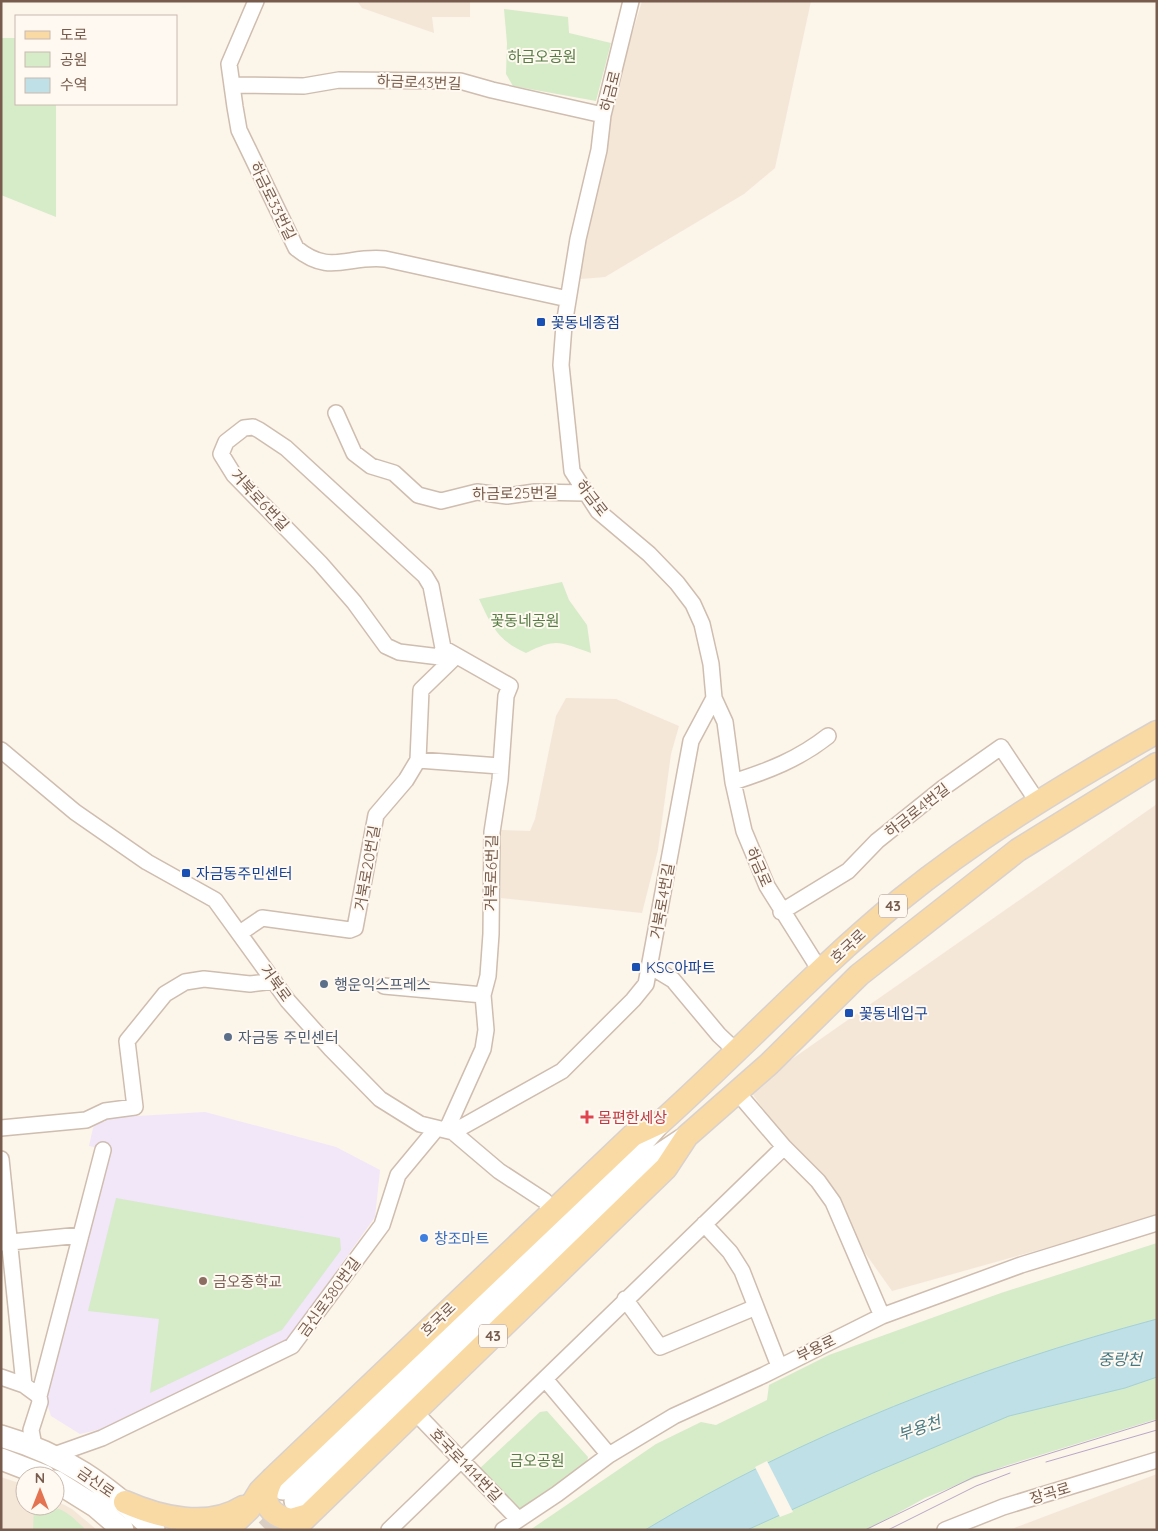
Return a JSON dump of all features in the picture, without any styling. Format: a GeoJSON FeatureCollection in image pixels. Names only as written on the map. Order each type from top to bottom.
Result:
{"type":"FeatureCollection","features":[{"type":"Feature","properties":{"kind":"main road","name":"호국로"},"geometry":{"type":"LineString","coordinates":[[285,1501],[550,1212],[634,1135],[661,1122],[738,1052],[864,931],[939,869],[990,832],[1037,802],[1157,732]]}},
{"type":"Feature","properties":{"kind":"main road","name":"호국로"},"geometry":{"type":"LineString","coordinates":[[227,1530],[249,1509],[285,1501],[415,1412],[666,1168],[688,1136],[769,1064],[859,974],[1018,850],[1157,764]]}},
{"type":"Feature","properties":{"kind":"main road"},"geometry":{"type":"LineString","coordinates":[[1092,804],[1157,776]]}},
{"type":"Feature","properties":{"kind":"main road"},"geometry":{"type":"LineString","coordinates":[[125,1502],[158,1514],[194,1519],[218,1518],[237,1510],[285,1501]]}},
{"type":"Feature","properties":{"kind":"street","name":"하금로33번길"},"geometry":{"type":"LineString","coordinates":[[256,1],[229,64],[239,130],[296,248],[308,258],[323,263],[336,264],[366,257],[385,259],[568,299]]}},
{"type":"Feature","properties":{"kind":"street","name":"하금로"},"geometry":{"type":"LineString","coordinates":[[631,1],[603,115],[599,150],[578,239],[564,325],[561,366],[572,471],[598,510],[649,554],[677,583],[693,604],[702,624],[711,664],[714,698],[725,722],[744,831],[767,886],[821,972]]}},
{"type":"Feature","properties":{"kind":"street","name":"하금로43번길"},"geometry":{"type":"LineString","coordinates":[[232,85],[304,86],[339,80],[460,81],[603,115]]}},
{"type":"Feature","properties":{"kind":"street","name":"하금로25번길"},"geometry":{"type":"LineString","coordinates":[[336,413],[354,452],[371,466],[394,473],[418,495],[440,501],[477,492],[507,496],[534,492],[585,493]]}},
{"type":"Feature","properties":{"kind":"street","name":"거북로6번길"},"geometry":{"type":"LineString","coordinates":[[443,648],[440,657],[429,657],[399,652],[386,646],[354,602],[320,563],[234,474],[222,454],[226,442],[244,428],[253,427],[286,448],[425,576],[431,586],[443,648],[510,686],[506,696],[492,832],[491,934],[488,976],[483,995],[486,1013],[483,1050],[446,1130]]}},
{"type":"Feature","properties":{"kind":"street","name":"거북로20번길"},"geometry":{"type":"LineString","coordinates":[[240,932],[262,918],[350,930],[355,928],[376,815],[406,780],[418,760],[421,690],[456,656]]}},
{"type":"Feature","properties":{"kind":"street","name":"거북로4번길"},"geometry":{"type":"LineString","coordinates":[[446,1130],[562,1071],[634,1000],[646,984],[691,741],[714,698]]}},
{"type":"Feature","properties":{"kind":"street"},"geometry":{"type":"LineString","coordinates":[[734,782],[781,766],[813,748],[828,736]]}},
{"type":"Feature","properties":{"kind":"street","name":"하금로4번길"},"geometry":{"type":"LineString","coordinates":[[782,912],[848,871],[882,837],[943,788],[1002,747],[1037,802]]}},
{"type":"Feature","properties":{"kind":"street","name":"거북로"},"geometry":{"type":"LineString","coordinates":[[1,750],[75,812],[147,862],[215,900],[240,932],[288,1002],[331,1050],[380,1099],[420,1124],[446,1130],[499,1171],[545,1201],[550,1212]]}},
{"type":"Feature","properties":{"kind":"street"},"geometry":{"type":"LineString","coordinates":[[418,760],[500,766]]}},
{"type":"Feature","properties":{"kind":"street"},"geometry":{"type":"LineString","coordinates":[[650,966],[673,980],[719,1035],[738,1052]]}},
{"type":"Feature","properties":{"kind":"street"},"geometry":{"type":"LineString","coordinates":[[1,1128],[86,1120],[105,1110],[135,1107],[126,1041],[165,994],[184,982],[204,979],[250,984],[274,981]]}},
{"type":"Feature","properties":{"kind":"street"},"geometry":{"type":"LineString","coordinates":[[384,986],[483,995]]}},
{"type":"Feature","properties":{"kind":"street"},"geometry":{"type":"LineString","coordinates":[[737,1092],[784,1147],[818,1181],[833,1202],[882,1316]]}},
{"type":"Feature","properties":{"kind":"street","name":"호국로"},"geometry":{"type":"LineString","coordinates":[[285,1501],[661,1122]]}},
{"type":"Feature","properties":{"kind":"street","name":"금신로380번길"},"geometry":{"type":"LineString","coordinates":[[54,1455],[102,1438],[292,1346],[382,1225],[398,1175],[446,1130]]}},
{"type":"Feature","properties":{"kind":"street","name":"호국로"},"geometry":{"type":"LineString","coordinates":[[285,1501],[656,1157],[688,1136]]}},
{"type":"Feature","properties":{"kind":"street"},"geometry":{"type":"LineString","coordinates":[[389,1530],[784,1147]]}},
{"type":"Feature","properties":{"kind":"street"},"geometry":{"type":"LineString","coordinates":[[34,1446],[31,1430],[40,1402],[39,1396],[103,1150]]}},
{"type":"Feature","properties":{"kind":"street"},"geometry":{"type":"LineString","coordinates":[[1,1159],[6,1243],[24,1385]]}},
{"type":"Feature","properties":{"kind":"street","name":"부용로"},"geometry":{"type":"LineString","coordinates":[[503,1530],[518,1518],[557,1494],[609,1455],[674,1416],[764,1376],[779,1366],[882,1316],[1021,1265],[1157,1223]]}},
{"type":"Feature","properties":{"kind":"street"},"geometry":{"type":"LineString","coordinates":[[704,1224],[730,1252],[742,1271],[779,1366]]}},
{"type":"Feature","properties":{"kind":"street"},"geometry":{"type":"LineString","coordinates":[[6,1243],[81,1235]]}},
{"type":"Feature","properties":{"kind":"street"},"geometry":{"type":"LineString","coordinates":[[626,1299],[660,1347],[756,1308]]}},
{"type":"Feature","properties":{"kind":"street"},"geometry":{"type":"LineString","coordinates":[[1,1377],[24,1385],[39,1396]]}},
{"type":"Feature","properties":{"kind":"street"},"geometry":{"type":"LineString","coordinates":[[545,1379],[609,1455]]}},
{"type":"Feature","properties":{"kind":"street","name":"호국로1414번길"},"geometry":{"type":"LineString","coordinates":[[415,1412],[518,1518]]}},
{"type":"Feature","properties":{"kind":"street","name":"금신로"},"geometry":{"type":"LineString","coordinates":[[1,1436],[34,1446],[54,1455],[86,1474],[125,1502],[154,1530]]}},
{"type":"Feature","properties":{"kind":"street"},"geometry":{"type":"LineString","coordinates":[[1,1459],[19,1466]]}},
{"type":"Feature","properties":{"kind":"street","name":"장곡로"},"geometry":{"type":"LineString","coordinates":[[945,1530],[1003,1508],[1157,1460]]}},
{"type":"Feature","properties":{"kind":"street","name":"금신로"},"geometry":{"type":"LineString","coordinates":[[65,1487],[95,1506],[123,1530]]}},
{"type":"Feature","properties":{"kind":"shaded area"},"geometry":{"type":"Polygon","coordinates":[[[357,1],[470,1],[470,17],[432,17],[434,33],[362,8],[357,1]]]}},
{"type":"Feature","properties":{"kind":"shaded area"},"geometry":{"type":"Polygon","coordinates":[[[642,1],[811,1],[775,168],[744,194],[605,277],[581,279],[578,272],[589,213],[627,51],[642,1]]]}},
{"type":"Feature","properties":{"kind":"shaded area"},"geometry":{"type":"Polygon","coordinates":[[[566,698],[616,699],[679,726],[671,754],[658,850],[642,913],[501,898],[501,830],[530,831],[535,819],[556,716],[566,698]]]}},
{"type":"Feature","properties":{"kind":"shaded area"},"geometry":{"type":"Polygon","coordinates":[[[1157,804],[1157,1217],[892,1291],[749,1089],[1157,804]]]}},
{"type":"Feature","properties":{"kind":"shaded area","name":"금오중학교"},"geometry":{"type":"Polygon","coordinates":[[[205,1112],[336,1147],[380,1170],[375,1217],[287,1340],[101,1429],[80,1434],[51,1416],[46,1400],[109,1154],[103,1149],[89,1146],[93,1128],[98,1122],[105,1122],[105,1118],[205,1112]]]}},
{"type":"Feature","properties":{"kind":"shaded area"},"geometry":{"type":"Polygon","coordinates":[[[1157,1474],[1157,1530],[1009,1530],[1157,1474]]]}},
{"type":"Feature","properties":{"kind":"shaded area"},"geometry":{"type":"Polygon","coordinates":[[[1,1477],[15,1482],[15,1516],[65,1516],[65,1505],[97,1530],[1,1530],[1,1477]]]}},
{"type":"Feature","properties":{"kind":"green space","name":"하금오공원"},"geometry":{"type":"Polygon","coordinates":[[[504,9],[568,17],[569,33],[611,43],[596,101],[513,86],[506,74],[507,43],[504,9]]]}},
{"type":"Feature","properties":{"kind":"green space"},"geometry":{"type":"Polygon","coordinates":[[[1,38],[15,38],[15,105],[56,105],[56,217],[1,195],[1,38]]]}},
{"type":"Feature","properties":{"kind":"green space","name":"꽃동네공원"},"geometry":{"type":"Polygon","coordinates":[[[562,582],[569,600],[587,625],[591,653],[565,644],[552,643],[526,653],[509,643],[496,631],[479,599],[562,582]]]}},
{"type":"Feature","properties":{"kind":"green space"},"geometry":{"type":"Polygon","coordinates":[[[116,1198],[340,1238],[341,1250],[282,1330],[150,1393],[159,1319],[88,1311],[116,1198]]]}},
{"type":"Feature","properties":{"kind":"green space"},"geometry":{"type":"Polygon","coordinates":[[[1157,1243],[1157,1419],[1005,1466],[925,1498],[867,1530],[530,1530],[656,1444],[701,1422],[716,1425],[767,1400],[769,1385],[829,1355],[1001,1293],[1157,1243]]]}},
{"type":"Feature","properties":{"kind":"green space","name":"금오공원"},"geometry":{"type":"Polygon","coordinates":[[[547,1411],[588,1457],[586,1466],[519,1516],[477,1471],[540,1412],[547,1411]]]}},
{"type":"Feature","properties":{"kind":"green space"},"geometry":{"type":"Polygon","coordinates":[[[65,1512],[86,1530],[33,1530],[34,1516],[65,1516],[65,1512]]]}},
{"type":"Feature","properties":{"kind":"water","name":"중랑천"},"geometry":{"type":"Polygon","coordinates":[[[1157,1319],[1157,1377],[1125,1388],[1009,1416],[873,1473],[747,1530],[645,1530],[705,1495],[767,1463],[894,1406],[1024,1359],[1157,1319]]]}},
{"type":"Feature","properties":{"kind":"pier"},"geometry":{"type":"Polygon","coordinates":[[[767,1461],[793,1512],[780,1517],[755,1467],[767,1461]]]}},
{"type":"Feature","properties":{"kind":"tunnel"},"geometry":{"type":"LineString","coordinates":[[266,1530],[293,1504]]}},
{"type":"Feature","properties":{"kind":"tram line"},"geometry":{"type":"LineString","coordinates":[[865,1530],[974,1477],[1157,1420]]}},
{"type":"Feature","properties":{"kind":"tram line"},"geometry":{"type":"LineString","coordinates":[[1046,1462],[1157,1430]]}},
{"type":"Feature","properties":{"kind":"tram line"},"geometry":{"type":"LineString","coordinates":[[888,1530],[976,1486],[1010,1473]]}},
{"type":"Feature","properties":{"kind":"place","name":"꽃동네종점"},"geometry":{"type":"Point","coordinates":[541,322]}},
{"type":"Feature","properties":{"kind":"place","name":"자금동주민센터"},"geometry":{"type":"Point","coordinates":[186,873]}},
{"type":"Feature","properties":{"kind":"place","name":"KSC아파트"},"geometry":{"type":"Point","coordinates":[636,967]}},
{"type":"Feature","properties":{"kind":"place","name":"행운익스프레스"},"geometry":{"type":"Point","coordinates":[324,984]}},
{"type":"Feature","properties":{"kind":"place","name":"꽃동네입구"},"geometry":{"type":"Point","coordinates":[849,1013]}},
{"type":"Feature","properties":{"kind":"place","name":"자금동 주민센터"},"geometry":{"type":"Point","coordinates":[228,1037]}},
{"type":"Feature","properties":{"kind":"place","name":"몸편한세상"},"geometry":{"type":"Point","coordinates":[587,1117]}},
{"type":"Feature","properties":{"kind":"place","name":"창조마트"},"geometry":{"type":"Point","coordinates":[424,1238]}},
{"type":"Feature","properties":{"kind":"place","name":"금오중학교"},"geometry":{"type":"Point","coordinates":[203,1281]}},
{"type":"Feature","properties":{"kind":"water label","name":"부용천"},"geometry":{"type":"Point","coordinates":[919,1428]}}]}
